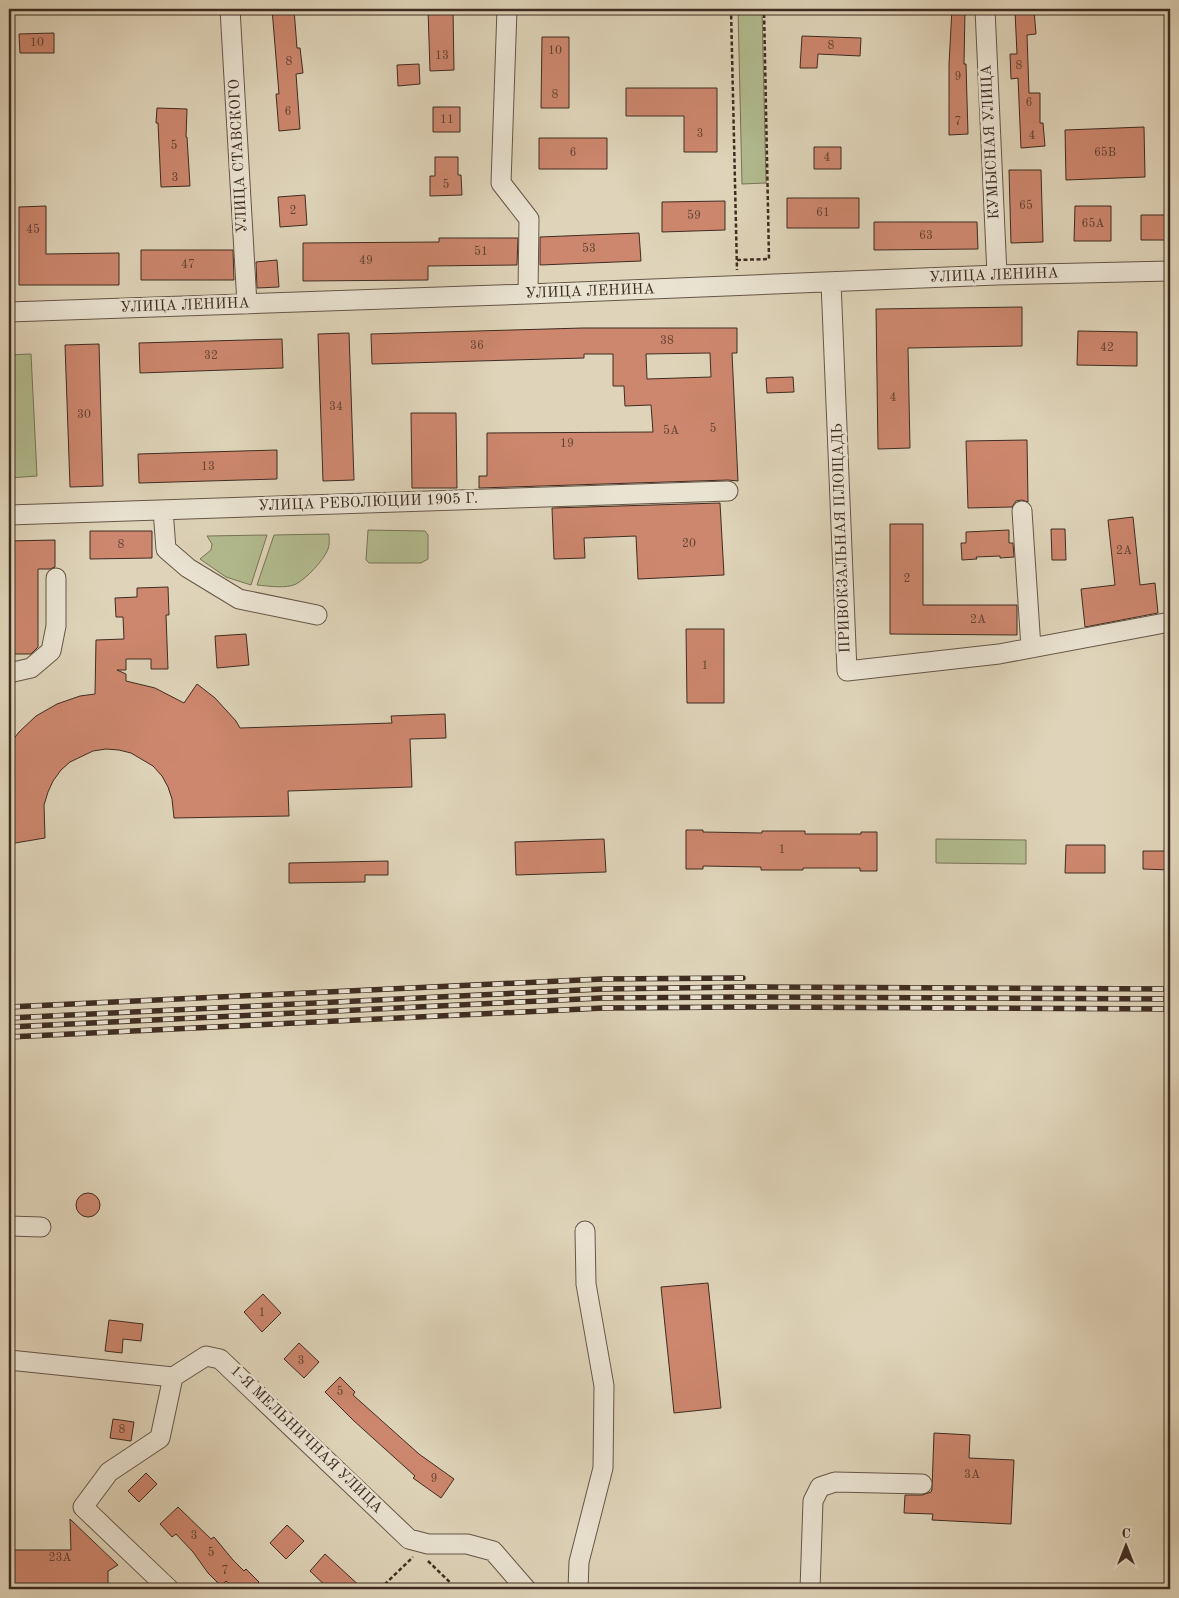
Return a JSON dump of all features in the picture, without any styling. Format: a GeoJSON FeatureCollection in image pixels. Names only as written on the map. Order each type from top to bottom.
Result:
{"type":"FeatureCollection","features":[{"type":"Feature","properties":{"kind":"street","name":"УЛИЦА СТАВСКОГО"},"geometry":{"type":"LineString","coordinates":[[230,9],[248,304]]}},
{"type":"Feature","properties":{"kind":"street"},"geometry":{"type":"LineString","coordinates":[[507,9],[501,183],[529,219],[528,294]]}},
{"type":"Feature","properties":{"kind":"street","name":"КУМЫСНАЯ УЛИЦА"},"geometry":{"type":"LineString","coordinates":[[985,9],[997,275]]}},
{"type":"Feature","properties":{"kind":"street","name":"УЛИЦА ЛЕНИНА"},"geometry":{"type":"LineString","coordinates":[[9,312],[997,275],[1170,271]]}},
{"type":"Feature","properties":{"kind":"street","name":"ПРИВОКЗАЛЬНАЯ ПЛОЩАДЬ"},"geometry":{"type":"LineString","coordinates":[[831,282],[847,671],[999,654],[1031,648]]}},
{"type":"Feature","properties":{"kind":"street","name":"УЛИЦА РЕВОЛЮЦИИ 1905 Г."},"geometry":{"type":"LineString","coordinates":[[9,515],[728,491]]}},
{"type":"Feature","properties":{"kind":"street"},"geometry":{"type":"LineString","coordinates":[[163,510],[166,549],[188,568],[239,599],[317,615]]}},
{"type":"Feature","properties":{"kind":"street"},"geometry":{"type":"LineString","coordinates":[[1022,511],[1031,648],[1170,622]]}},
{"type":"Feature","properties":{"kind":"street"},"geometry":{"type":"LineString","coordinates":[[9,672],[31,668],[50,651],[56,626],[56,578]]}},
{"type":"Feature","properties":{"kind":"street"},"geometry":{"type":"LineString","coordinates":[[9,1226],[41,1227]]}},
{"type":"Feature","properties":{"kind":"street"},"geometry":{"type":"LineString","coordinates":[[578,1589],[579,1562],[603,1468],[604,1386],[586,1284],[584,1231]]}},
{"type":"Feature","properties":{"kind":"street","name":"1-Я МЕЛЬНИЧНАЯ УЛИЦА"},"geometry":{"type":"LineString","coordinates":[[173,1377],[206,1356],[220,1359],[409,1539]]}},
{"type":"Feature","properties":{"kind":"street"},"geometry":{"type":"LineString","coordinates":[[9,1360],[173,1377],[160,1438],[109,1472],[83,1507],[169,1589]]}},
{"type":"Feature","properties":{"kind":"street"},"geometry":{"type":"LineString","coordinates":[[810,1589],[814,1501],[820,1487],[835,1482],[922,1484]]}},
{"type":"Feature","properties":{"kind":"street"},"geometry":{"type":"LineString","coordinates":[[409,1539],[428,1544],[467,1544],[493,1551],[526,1589]]}},
{"type":"Feature","properties":{"kind":"path"},"geometry":{"type":"LineString","coordinates":[[732,9],[737,285]]}},
{"type":"Feature","properties":{"kind":"path"},"geometry":{"type":"LineString","coordinates":[[737,260],[769,259],[764,9]]}},
{"type":"Feature","properties":{"kind":"path"},"geometry":{"type":"LineString","coordinates":[[380,1589],[418,1552],[409,1539]]}},
{"type":"Feature","properties":{"kind":"path"},"geometry":{"type":"LineString","coordinates":[[425,1558],[457,1589]]}},
{"type":"Feature","properties":{"kind":"green space"},"geometry":{"type":"Polygon","coordinates":[[[738,9],[762,9],[766,183],[742,184],[738,9]]]}},
{"type":"Feature","properties":{"kind":"green space"},"geometry":{"type":"Polygon","coordinates":[[[31,354],[37,476],[9,478],[9,355],[31,354]]]}},
{"type":"Feature","properties":{"kind":"green space"},"geometry":{"type":"Polygon","coordinates":[[[368,530],[425,531],[428,535],[428,559],[421,563],[369,563],[366,560],[368,530]]]}},
{"type":"Feature","properties":{"kind":"green space"},"geometry":{"type":"Polygon","coordinates":[[[329,534],[329,545],[326,553],[305,578],[296,584],[287,586],[257,585],[274,535],[329,534]]]}},
{"type":"Feature","properties":{"kind":"green space"},"geometry":{"type":"Polygon","coordinates":[[[267,535],[251,585],[226,577],[200,559],[211,550],[212,544],[207,536],[267,535]]]}},
{"type":"Feature","properties":{"kind":"green space"},"geometry":{"type":"Polygon","coordinates":[[[936,839],[1026,840],[1026,864],[936,863],[936,839]]]}},
{"type":"Feature","properties":{"kind":"building"},"geometry":{"type":"Polygon","coordinates":[[[272,9],[294,9],[297,48],[300,48],[303,73],[296,74],[300,129],[279,131],[276,94],[279,94],[272,9]]]}},
{"type":"Feature","properties":{"kind":"building"},"geometry":{"type":"Polygon","coordinates":[[[428,9],[453,9],[454,70],[430,71],[428,9]]]}},
{"type":"Feature","properties":{"kind":"building"},"geometry":{"type":"Polygon","coordinates":[[[952,9],[965,9],[964,64],[966,64],[968,134],[949,135],[949,64],[952,9]]]}},
{"type":"Feature","properties":{"kind":"building"},"geometry":{"type":"Polygon","coordinates":[[[1034,10],[1036,34],[1027,35],[1029,93],[1040,93],[1040,123],[1043,123],[1045,146],[1021,148],[1018,78],[1011,79],[1010,54],[1017,54],[1015,11],[1034,10]]]}},
{"type":"Feature","properties":{"kind":"building"},"geometry":{"type":"Polygon","coordinates":[[[54,33],[54,53],[20,53],[19,34],[54,33]]]}},
{"type":"Feature","properties":{"kind":"building"},"geometry":{"type":"Polygon","coordinates":[[[802,36],[861,38],[860,56],[818,54],[817,68],[800,68],[802,36]]]}},
{"type":"Feature","properties":{"kind":"building"},"geometry":{"type":"Polygon","coordinates":[[[542,37],[569,37],[569,108],[541,108],[542,37]]]}},
{"type":"Feature","properties":{"kind":"building"},"geometry":{"type":"Polygon","coordinates":[[[419,64],[420,84],[398,86],[397,65],[419,64]]]}},
{"type":"Feature","properties":{"kind":"building"},"geometry":{"type":"Polygon","coordinates":[[[626,88],[717,88],[717,152],[684,152],[684,116],[626,116],[626,88]]]}},
{"type":"Feature","properties":{"kind":"building"},"geometry":{"type":"Polygon","coordinates":[[[433,107],[460,107],[460,132],[433,132],[433,107]]]}},
{"type":"Feature","properties":{"kind":"building"},"geometry":{"type":"Polygon","coordinates":[[[157,108],[187,109],[186,137],[190,186],[161,187],[158,123],[156,123],[157,108]]]}},
{"type":"Feature","properties":{"kind":"building"},"geometry":{"type":"Polygon","coordinates":[[[1144,127],[1145,177],[1066,180],[1065,130],[1144,127]]]}},
{"type":"Feature","properties":{"kind":"building"},"geometry":{"type":"Polygon","coordinates":[[[539,138],[607,138],[607,169],[539,169],[539,138]]]}},
{"type":"Feature","properties":{"kind":"building"},"geometry":{"type":"Polygon","coordinates":[[[814,147],[841,147],[841,169],[814,169],[814,147]]]}},
{"type":"Feature","properties":{"kind":"building"},"geometry":{"type":"Polygon","coordinates":[[[435,157],[458,157],[458,175],[461,175],[462,195],[430,196],[430,176],[435,176],[435,157]]]}},
{"type":"Feature","properties":{"kind":"building"},"geometry":{"type":"Polygon","coordinates":[[[1009,170],[1041,170],[1043,242],[1011,243],[1009,170]]]}},
{"type":"Feature","properties":{"kind":"building"},"geometry":{"type":"Polygon","coordinates":[[[305,195],[307,225],[280,227],[278,197],[305,195]]]}},
{"type":"Feature","properties":{"kind":"building"},"geometry":{"type":"Polygon","coordinates":[[[787,198],[859,198],[859,228],[787,228],[787,198]]]}},
{"type":"Feature","properties":{"kind":"building"},"geometry":{"type":"Polygon","coordinates":[[[725,201],[725,230],[662,232],[662,202],[725,201]]]}},
{"type":"Feature","properties":{"kind":"building"},"geometry":{"type":"Polygon","coordinates":[[[46,206],[46,254],[119,253],[119,285],[19,285],[19,207],[46,206]]]}},
{"type":"Feature","properties":{"kind":"building"},"geometry":{"type":"Polygon","coordinates":[[[1075,206],[1111,206],[1111,241],[1074,241],[1075,206]]]}},
{"type":"Feature","properties":{"kind":"building"},"geometry":{"type":"Polygon","coordinates":[[[1141,215],[1170,215],[1170,240],[1141,240],[1141,215]]]}},
{"type":"Feature","properties":{"kind":"building"},"geometry":{"type":"Polygon","coordinates":[[[874,222],[977,222],[978,249],[874,250],[874,222]]]}},
{"type":"Feature","properties":{"kind":"building"},"geometry":{"type":"Polygon","coordinates":[[[639,233],[641,261],[540,265],[540,237],[639,233]]]}},
{"type":"Feature","properties":{"kind":"building"},"geometry":{"type":"Polygon","coordinates":[[[439,238],[518,238],[517,265],[428,266],[428,280],[303,281],[303,243],[439,242],[439,238]]]}},
{"type":"Feature","properties":{"kind":"building"},"geometry":{"type":"Polygon","coordinates":[[[141,250],[233,250],[234,280],[141,280],[141,250]]]}},
{"type":"Feature","properties":{"kind":"building"},"geometry":{"type":"Polygon","coordinates":[[[277,260],[279,287],[257,288],[256,262],[277,260]]]}},
{"type":"Feature","properties":{"kind":"building"},"geometry":{"type":"Polygon","coordinates":[[[1022,307],[1022,346],[908,348],[910,448],[878,449],[876,309],[1022,307]]]}},
{"type":"Feature","properties":{"kind":"building"},"geometry":{"type":"Polygon","coordinates":[[[583,328],[737,328],[737,353],[732,353],[738,481],[479,488],[479,476],[487,476],[487,433],[653,432],[651,405],[625,406],[624,386],[613,386],[613,354],[584,354],[584,358],[372,364],[371,334],[583,328]],[[710,353],[646,354],[647,379],[711,377],[710,353]]]}},
{"type":"Feature","properties":{"kind":"building"},"geometry":{"type":"Polygon","coordinates":[[[1078,331],[1137,332],[1137,366],[1077,365],[1078,331]]]}},
{"type":"Feature","properties":{"kind":"building"},"geometry":{"type":"Polygon","coordinates":[[[349,333],[354,480],[323,481],[318,334],[349,333]]]}},
{"type":"Feature","properties":{"kind":"building"},"geometry":{"type":"Polygon","coordinates":[[[282,339],[283,368],[140,373],[139,343],[282,339]]]}},
{"type":"Feature","properties":{"kind":"building"},"geometry":{"type":"Polygon","coordinates":[[[99,344],[103,486],[70,487],[65,345],[99,344]]]}},
{"type":"Feature","properties":{"kind":"building"},"geometry":{"type":"Polygon","coordinates":[[[793,377],[794,392],[767,393],[766,378],[793,377]]]}},
{"type":"Feature","properties":{"kind":"building"},"geometry":{"type":"Polygon","coordinates":[[[411,413],[456,413],[457,488],[412,488],[411,413]]]}},
{"type":"Feature","properties":{"kind":"building"},"geometry":{"type":"Polygon","coordinates":[[[1027,440],[1028,502],[1016,501],[1012,507],[968,508],[966,441],[1027,440]]]}},
{"type":"Feature","properties":{"kind":"building"},"geometry":{"type":"Polygon","coordinates":[[[277,450],[277,479],[139,483],[138,454],[277,450]]]}},
{"type":"Feature","properties":{"kind":"building"},"geometry":{"type":"Polygon","coordinates":[[[720,503],[724,575],[638,579],[636,536],[584,538],[585,558],[554,559],[552,508],[720,503]]]}},
{"type":"Feature","properties":{"kind":"building"},"geometry":{"type":"Polygon","coordinates":[[[1133,517],[1140,585],[1155,583],[1158,613],[1085,627],[1081,589],[1115,585],[1108,520],[1133,517]]]}},
{"type":"Feature","properties":{"kind":"building"},"geometry":{"type":"Polygon","coordinates":[[[890,524],[923,524],[923,605],[1017,605],[1017,635],[890,634],[890,524]]]}},
{"type":"Feature","properties":{"kind":"building"},"geometry":{"type":"Polygon","coordinates":[[[1051,529],[1065,529],[1066,560],[1052,560],[1051,529]]]}},
{"type":"Feature","properties":{"kind":"building"},"geometry":{"type":"Polygon","coordinates":[[[1009,530],[1009,543],[1013,543],[1014,557],[976,557],[977,559],[962,560],[961,543],[966,543],[966,532],[1009,530]]]}},
{"type":"Feature","properties":{"kind":"building"},"geometry":{"type":"Polygon","coordinates":[[[90,531],[152,531],[152,558],[90,559],[90,531]]]}},
{"type":"Feature","properties":{"kind":"building"},"geometry":{"type":"Polygon","coordinates":[[[55,540],[55,567],[38,569],[38,647],[31,654],[9,654],[9,541],[55,540]]]}},
{"type":"Feature","properties":{"kind":"building"},"geometry":{"type":"Polygon","coordinates":[[[168,587],[169,615],[166,615],[168,669],[151,669],[151,659],[126,659],[126,670],[117,670],[126,674],[126,681],[155,688],[184,703],[197,684],[215,698],[240,728],[392,723],[391,716],[445,714],[446,738],[410,739],[412,787],[288,791],[289,816],[174,818],[172,799],[168,787],[162,776],[153,766],[131,753],[119,750],[93,751],[70,762],[53,781],[44,805],[45,838],[9,844],[9,745],[19,732],[36,716],[57,704],[80,696],[95,694],[96,640],[124,639],[123,617],[116,617],[115,598],[137,597],[137,588],[168,587]]]}},
{"type":"Feature","properties":{"kind":"building"},"geometry":{"type":"Polygon","coordinates":[[[686,629],[724,629],[724,703],[687,703],[686,629]]]}},
{"type":"Feature","properties":{"kind":"building"},"geometry":{"type":"Polygon","coordinates":[[[246,634],[249,665],[217,668],[215,636],[246,634]]]}},
{"type":"Feature","properties":{"kind":"building"},"geometry":{"type":"Polygon","coordinates":[[[686,830],[762,833],[762,831],[805,831],[805,834],[861,834],[861,832],[877,832],[877,871],[860,871],[860,868],[761,870],[761,867],[703,866],[703,869],[686,869],[686,830]]]}},
{"type":"Feature","properties":{"kind":"building"},"geometry":{"type":"Polygon","coordinates":[[[604,839],[606,872],[516,875],[515,842],[604,839]]]}},
{"type":"Feature","properties":{"kind":"building"},"geometry":{"type":"Polygon","coordinates":[[[1066,845],[1105,845],[1105,873],[1065,873],[1066,845]]]}},
{"type":"Feature","properties":{"kind":"building"},"geometry":{"type":"Polygon","coordinates":[[[1143,851],[1170,851],[1170,870],[1143,869],[1143,851]]]}},
{"type":"Feature","properties":{"kind":"building"},"geometry":{"type":"Polygon","coordinates":[[[388,861],[388,875],[365,875],[365,882],[289,883],[289,863],[388,861]]]}},
{"type":"Feature","properties":{"kind":"building"},"geometry":{"type":"Polygon","coordinates":[[[88,1193],[97,1196],[100,1205],[97,1214],[88,1217],[79,1214],[76,1205],[79,1196],[88,1193]]]}},
{"type":"Feature","properties":{"kind":"building"},"geometry":{"type":"Polygon","coordinates":[[[708,1283],[721,1408],[674,1413],[661,1287],[708,1283]]]}},
{"type":"Feature","properties":{"kind":"building"},"geometry":{"type":"Polygon","coordinates":[[[263,1294],[281,1313],[262,1332],[244,1312],[263,1294]]]}},
{"type":"Feature","properties":{"kind":"building"},"geometry":{"type":"Polygon","coordinates":[[[109,1320],[143,1324],[141,1341],[123,1339],[122,1353],[105,1351],[109,1320]]]}},
{"type":"Feature","properties":{"kind":"building"},"geometry":{"type":"Polygon","coordinates":[[[299,1343],[319,1362],[304,1378],[284,1359],[299,1343]]]}},
{"type":"Feature","properties":{"kind":"building"},"geometry":{"type":"Polygon","coordinates":[[[340,1377],[355,1392],[353,1395],[419,1454],[454,1479],[441,1498],[413,1478],[415,1476],[325,1392],[340,1377]]]}},
{"type":"Feature","properties":{"kind":"building"},"geometry":{"type":"Polygon","coordinates":[[[113,1419],[134,1422],[131,1441],[110,1438],[113,1419]]]}},
{"type":"Feature","properties":{"kind":"building"},"geometry":{"type":"Polygon","coordinates":[[[934,1433],[970,1435],[969,1458],[1014,1460],[1011,1524],[932,1520],[933,1514],[904,1513],[905,1495],[922,1495],[931,1492],[934,1433]]]}},
{"type":"Feature","properties":{"kind":"building"},"geometry":{"type":"Polygon","coordinates":[[[146,1473],[157,1484],[139,1502],[128,1491],[146,1473]]]}},
{"type":"Feature","properties":{"kind":"building"},"geometry":{"type":"Polygon","coordinates":[[[178,1507],[211,1539],[214,1537],[244,1571],[246,1569],[259,1582],[253,1589],[235,1589],[226,1581],[221,1586],[176,1534],[172,1537],[160,1524],[178,1507]]]}},
{"type":"Feature","properties":{"kind":"building"},"geometry":{"type":"Polygon","coordinates":[[[70,1519],[118,1565],[108,1571],[108,1589],[9,1589],[9,1550],[71,1550],[70,1519]]]}},
{"type":"Feature","properties":{"kind":"building"},"geometry":{"type":"Polygon","coordinates":[[[287,1525],[304,1541],[286,1559],[270,1543],[287,1525]]]}},
{"type":"Feature","properties":{"kind":"building"},"geometry":{"type":"Polygon","coordinates":[[[325,1554],[363,1589],[329,1589],[310,1571],[325,1554]]]}},
{"type":"Feature","properties":{"kind":"railway"},"geometry":{"type":"LineString","coordinates":[[9,1007],[602,979],[743,978]]}},
{"type":"Feature","properties":{"kind":"railway"},"geometry":{"type":"LineString","coordinates":[[9,1018],[602,989],[743,987],[1170,989]]}},
{"type":"Feature","properties":{"kind":"railway"},"geometry":{"type":"LineString","coordinates":[[9,1027],[602,998],[1170,999]]}},
{"type":"Feature","properties":{"kind":"railway"},"geometry":{"type":"LineString","coordinates":[[9,1037],[603,1008],[1170,1009]]}}]}
